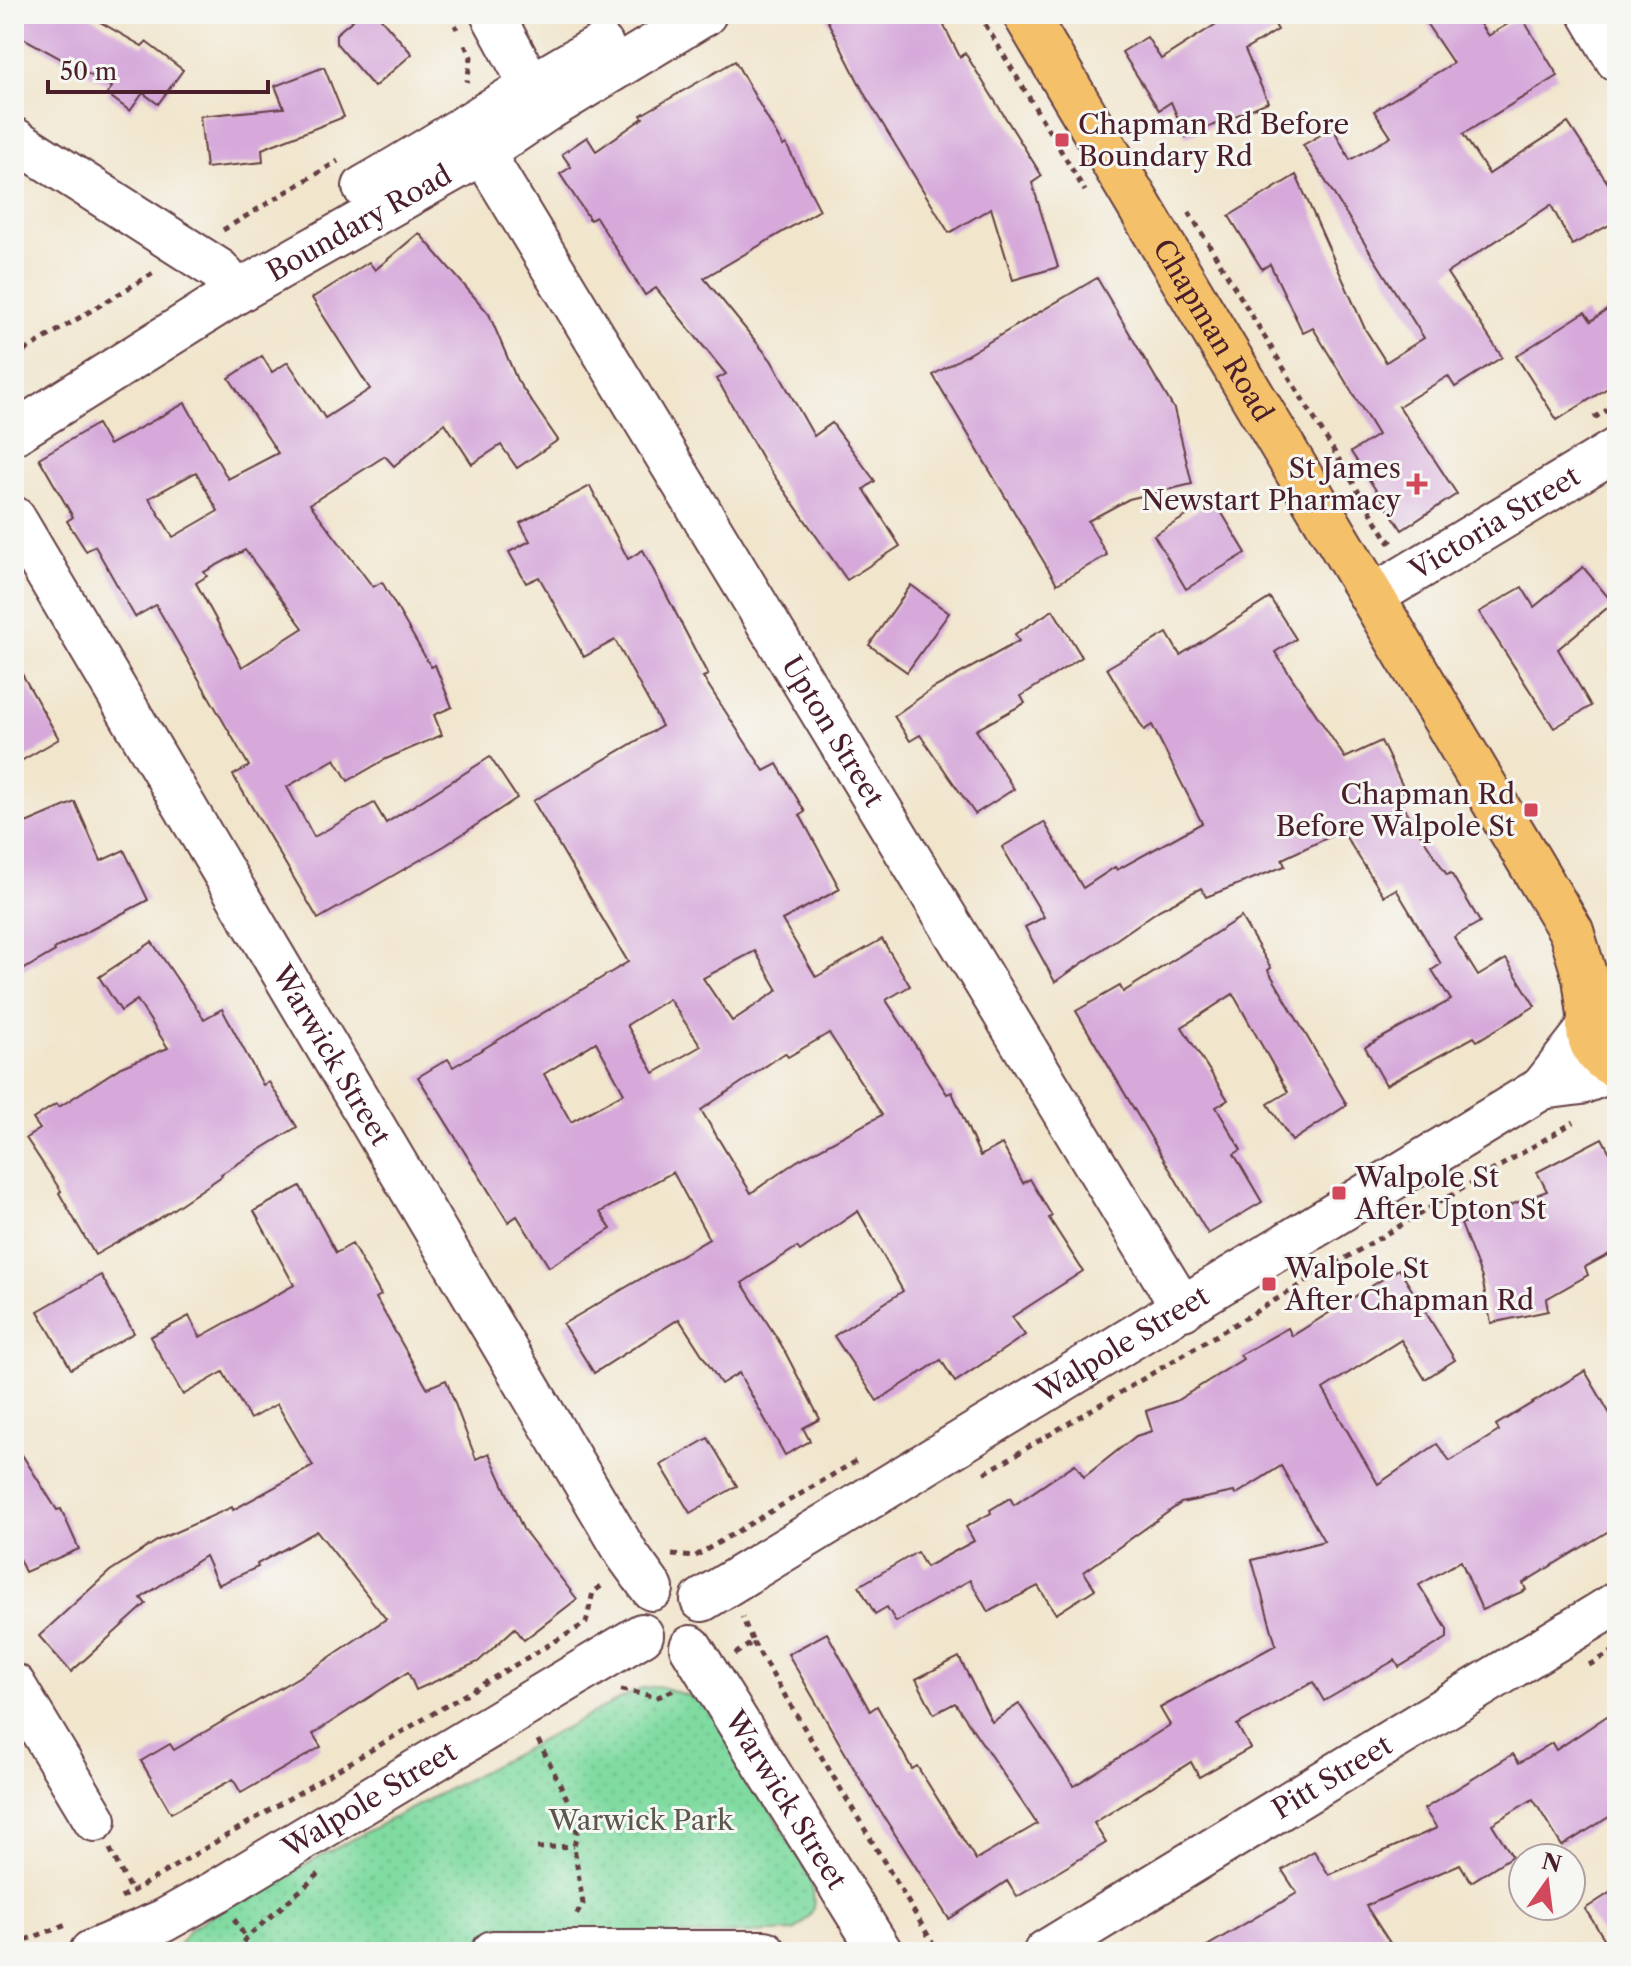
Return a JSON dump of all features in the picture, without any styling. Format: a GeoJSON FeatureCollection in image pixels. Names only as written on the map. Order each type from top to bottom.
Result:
{"type":"FeatureCollection","features":[{"type":"Feature","properties":{"kind":"main road","name":"Chapman Road"},"geometry":{"type":"LineString","coordinates":[[1026,15],[1571,931],[1598,1011]]}},
{"type":"Feature","properties":{"kind":"main road","name":"Chapman Road"},"geometry":{"type":"LineString","coordinates":[[1571,931],[1617,977]]}},
{"type":"Feature","properties":{"kind":"main road"},"geometry":{"type":"LineString","coordinates":[[1598,1011],[1598,1054],[1617,1067]]}},
{"type":"Feature","properties":{"kind":"street"},"geometry":{"type":"LineString","coordinates":[[492,14],[529,83]]}},
{"type":"Feature","properties":{"kind":"street","name":"Boundary Road"},"geometry":{"type":"LineString","coordinates":[[14,399],[215,271],[467,128],[529,83],[659,14]]}},
{"type":"Feature","properties":{"kind":"street","name":"Boundary Road"},"geometry":{"type":"LineString","coordinates":[[14,433],[215,271],[483,153],[529,83],[705,14]]}},
{"type":"Feature","properties":{"kind":"street"},"geometry":{"type":"LineString","coordinates":[[1590,14],[1617,60]]}},
{"type":"Feature","properties":{"kind":"street"},"geometry":{"type":"LineString","coordinates":[[14,139],[215,271]]}},
{"type":"Feature","properties":{"kind":"street","name":"Upton Street"},"geometry":{"type":"LineString","coordinates":[[483,153],[1183,1309]]}},
{"type":"Feature","properties":{"kind":"street","name":"Victoria Street"},"geometry":{"type":"LineString","coordinates":[[1373,596],[1617,449]]}},
{"type":"Feature","properties":{"kind":"street","name":"Warwick Street"},"geometry":{"type":"LineString","coordinates":[[14,518],[596,1502],[632,1584]]}},
{"type":"Feature","properties":{"kind":"street","name":"Walpole Street"},"geometry":{"type":"LineString","coordinates":[[702,1600],[1542,1088],[1598,1011]]}},
{"type":"Feature","properties":{"kind":"street","name":"Walpole Street"},"geometry":{"type":"LineString","coordinates":[[1542,1088],[1581,1083],[1617,1067]]}},
{"type":"Feature","properties":{"kind":"street"},"geometry":{"type":"LineString","coordinates":[[632,1584],[681,1584],[702,1600],[707,1620],[703,1662],[677,1653],[665,1653],[654,1648],[642,1635],[632,1584]]}},
{"type":"Feature","properties":{"kind":"street","name":"Pitt Street"},"geometry":{"type":"LineString","coordinates":[[1045,1952],[1617,1603]]}},
{"type":"Feature","properties":{"kind":"street","name":"Walpole Street"},"geometry":{"type":"LineString","coordinates":[[85,1936],[163,1921],[642,1635]]}},
{"type":"Feature","properties":{"kind":"street","name":"Warwick Street"},"geometry":{"type":"LineString","coordinates":[[703,1662],[881,1952]]}},
{"type":"Feature","properties":{"kind":"street"},"geometry":{"type":"LineString","coordinates":[[14,1685],[95,1820]]}},
{"type":"Feature","properties":{"kind":"street"},"geometry":{"type":"LineString","coordinates":[[493,1952],[765,1952]]}},
{"type":"Feature","properties":{"kind":"path"},"geometry":{"type":"LineString","coordinates":[[450,14],[471,57],[467,82]]}},
{"type":"Feature","properties":{"kind":"path"},"geometry":{"type":"LineString","coordinates":[[979,14],[1093,205]]}},
{"type":"Feature","properties":{"kind":"path"},"geometry":{"type":"LineString","coordinates":[[454,90],[467,82],[529,83]]}},
{"type":"Feature","properties":{"kind":"path"},"geometry":{"type":"LineString","coordinates":[[14,357],[215,271],[348,155]]}},
{"type":"Feature","properties":{"kind":"path"},"geometry":{"type":"LineString","coordinates":[[1184,203],[1389,542]]}},
{"type":"Feature","properties":{"kind":"path"},"geometry":{"type":"LineString","coordinates":[[972,1481],[1582,1116]]}},
{"type":"Feature","properties":{"kind":"path"},"geometry":{"type":"LineString","coordinates":[[118,1899],[586,1623],[593,1592],[632,1584]]}},
{"type":"Feature","properties":{"kind":"path"},"geometry":{"type":"LineString","coordinates":[[755,1610],[741,1618],[753,1642],[938,1952]]}},
{"type":"Feature","properties":{"kind":"path"},"geometry":{"type":"LineString","coordinates":[[615,1694],[623,1689],[658,1697],[668,1695],[703,1662],[753,1642]]}},
{"type":"Feature","properties":{"kind":"path"},"geometry":{"type":"LineString","coordinates":[[525,1748],[551,1733]]}},
{"type":"Feature","properties":{"kind":"path"},"geometry":{"type":"LineString","coordinates":[[538,1740],[572,1809],[577,1832],[574,1846],[583,1904],[579,1914],[567,1920],[565,1950]]}},
{"type":"Feature","properties":{"kind":"path"},"geometry":{"type":"LineString","coordinates":[[95,1820],[131,1891]]}},
{"type":"Feature","properties":{"kind":"path"},"geometry":{"type":"LineString","coordinates":[[537,1848],[574,1846]]}},
{"type":"Feature","properties":{"kind":"path"},"geometry":{"type":"LineString","coordinates":[[236,1952],[246,1938],[324,1869]]}},
{"type":"Feature","properties":{"kind":"path"},"geometry":{"type":"LineString","coordinates":[[14,1944],[85,1936]]}},
{"type":"Feature","properties":{"kind":"green space","name":"Warwick Park"},"geometry":{"type":"Polygon","coordinates":[[[658,1686],[708,1702],[810,1877],[813,1908],[794,1931],[300,1952],[173,1952],[190,1929],[233,1902],[622,1698],[643,1688],[658,1686]]]}},
{"type":"Feature","properties":{"kind":"building"},"geometry":{"type":"Polygon","coordinates":[[[14,14],[86,14],[142,46],[146,42],[183,70],[158,104],[143,93],[130,111],[107,94],[112,87],[14,33],[14,14]]]}},
{"type":"Feature","properties":{"kind":"building"},"geometry":{"type":"Polygon","coordinates":[[[360,14],[377,14],[412,54],[374,87],[336,43],[336,34],[360,14]]]}},
{"type":"Feature","properties":{"kind":"building"},"geometry":{"type":"Polygon","coordinates":[[[824,14],[938,14],[960,57],[965,53],[1042,176],[1032,183],[1058,267],[1013,280],[991,208],[949,233],[865,95],[824,14]]]}},
{"type":"Feature","properties":{"kind":"building"},"geometry":{"type":"Polygon","coordinates":[[[1232,14],[1269,14],[1278,30],[1245,50],[1268,102],[1186,137],[1171,102],[1159,110],[1122,52],[1147,37],[1161,59],[1232,14]]]}},
{"type":"Feature","properties":{"kind":"building"},"geometry":{"type":"Polygon","coordinates":[[[1420,14],[1473,14],[1488,36],[1521,16],[1558,76],[1463,134],[1489,174],[1568,123],[1617,197],[1617,221],[1572,245],[1551,205],[1447,273],[1502,357],[1455,387],[1448,376],[1399,406],[1457,494],[1402,530],[1351,452],[1378,435],[1313,328],[1303,333],[1270,264],[1262,269],[1229,216],[1296,175],[1365,329],[1386,362],[1424,338],[1303,145],[1333,128],[1350,160],[1391,137],[1374,111],[1453,63],[1420,14]]]}},
{"type":"Feature","properties":{"kind":"building"},"geometry":{"type":"Polygon","coordinates":[[[735,61],[783,146],[786,144],[820,210],[704,278],[771,360],[814,436],[832,423],[875,481],[864,489],[900,546],[847,580],[763,460],[717,379],[726,374],[656,288],[645,295],[596,217],[590,220],[560,174],[571,167],[562,154],[587,137],[596,151],[643,118],[641,115],[735,61]]]}},
{"type":"Feature","properties":{"kind":"building"},"geometry":{"type":"Polygon","coordinates":[[[324,67],[344,117],[262,149],[263,162],[206,168],[200,116],[284,108],[275,86],[324,67]]]}},
{"type":"Feature","properties":{"kind":"building"},"geometry":{"type":"Polygon","coordinates":[[[419,233],[489,314],[517,380],[558,440],[517,468],[501,445],[472,464],[445,423],[394,466],[385,456],[310,504],[373,587],[382,582],[431,667],[435,665],[452,707],[434,715],[442,735],[386,759],[348,781],[335,759],[287,787],[314,837],[374,803],[386,823],[490,757],[517,798],[446,845],[318,919],[233,775],[249,766],[156,605],[135,617],[95,546],[86,551],[67,521],[73,517],[39,458],[97,424],[109,445],[185,403],[228,479],[278,453],[229,378],[262,356],[272,372],[288,362],[325,418],[370,389],[312,298],[369,262],[375,270],[419,233]],[[196,472],[149,498],[173,537],[218,511],[196,472]],[[245,550],[204,572],[207,576],[196,583],[242,667],[303,628],[245,550]]]}},
{"type":"Feature","properties":{"kind":"building"},"geometry":{"type":"Polygon","coordinates":[[[1097,278],[1174,409],[1192,484],[1129,499],[1088,521],[1107,555],[1057,584],[933,375],[1097,278]]]}},
{"type":"Feature","properties":{"kind":"building"},"geometry":{"type":"Polygon","coordinates":[[[1617,303],[1617,382],[1557,420],[1516,356],[1585,312],[1591,321],[1617,303]]]}},
{"type":"Feature","properties":{"kind":"building"},"geometry":{"type":"Polygon","coordinates":[[[590,486],[628,559],[643,550],[708,675],[703,677],[764,771],[777,764],[805,812],[800,815],[840,889],[782,920],[816,977],[882,939],[910,986],[886,1000],[947,1094],[952,1092],[980,1156],[1002,1144],[1023,1183],[1030,1179],[1052,1216],[1049,1218],[1083,1271],[1012,1317],[1025,1335],[955,1382],[941,1360],[877,1401],[834,1336],[903,1291],[858,1211],[800,1251],[797,1247],[742,1283],[782,1346],[820,1419],[803,1428],[810,1441],[785,1455],[739,1373],[721,1384],[679,1319],[594,1373],[563,1324],[709,1239],[673,1172],[600,1212],[611,1229],[549,1267],[517,1216],[508,1222],[418,1077],[448,1059],[453,1067],[628,962],[533,801],[662,726],[615,640],[584,657],[539,577],[526,583],[509,552],[530,541],[520,523],[590,486]],[[755,951],[703,978],[732,1021],[778,990],[755,951]],[[669,999],[627,1025],[654,1073],[701,1046],[669,999]],[[829,1033],[788,1057],[785,1053],[701,1110],[751,1193],[797,1161],[882,1115],[829,1033]],[[596,1042],[544,1074],[571,1122],[624,1093],[596,1042]]]}},
{"type":"Feature","properties":{"kind":"building"},"geometry":{"type":"Polygon","coordinates":[[[1214,500],[1246,553],[1186,589],[1154,535],[1214,500]]]}},
{"type":"Feature","properties":{"kind":"building"},"geometry":{"type":"Polygon","coordinates":[[[1583,567],[1613,603],[1558,649],[1591,706],[1554,728],[1479,612],[1522,587],[1534,607],[1583,567]]]}},
{"type":"Feature","properties":{"kind":"building"},"geometry":{"type":"Polygon","coordinates":[[[911,585],[949,613],[907,672],[869,645],[911,585]]]}},
{"type":"Feature","properties":{"kind":"building"},"geometry":{"type":"Polygon","coordinates":[[[1270,598],[1296,639],[1275,652],[1345,758],[1381,741],[1405,791],[1395,795],[1447,875],[1451,873],[1480,922],[1454,937],[1478,976],[1506,959],[1535,1006],[1477,1041],[1474,1037],[1386,1085],[1365,1047],[1451,1000],[1432,970],[1441,964],[1396,889],[1384,896],[1342,831],[1282,859],[1285,866],[1206,897],[1201,888],[1159,910],[1055,982],[1025,927],[1044,917],[1002,847],[1044,822],[1083,888],[1115,867],[1117,870],[1202,823],[1152,725],[1144,730],[1107,668],[1167,633],[1180,655],[1270,598]]]}},
{"type":"Feature","properties":{"kind":"building"},"geometry":{"type":"Polygon","coordinates":[[[1053,610],[1082,657],[1021,696],[1025,703],[976,730],[1014,789],[975,814],[920,735],[910,741],[894,716],[932,689],[1019,641],[1015,634],[1053,610]]]}},
{"type":"Feature","properties":{"kind":"building"},"geometry":{"type":"Polygon","coordinates":[[[14,660],[59,739],[14,765],[14,660]]]}},
{"type":"Feature","properties":{"kind":"building"},"geometry":{"type":"Polygon","coordinates":[[[75,802],[101,861],[124,850],[148,900],[54,949],[14,975],[14,828],[75,802]]]}},
{"type":"Feature","properties":{"kind":"building"},"geometry":{"type":"Polygon","coordinates":[[[1241,917],[1271,968],[1268,970],[1347,1105],[1292,1141],[1268,1104],[1288,1092],[1233,994],[1182,1027],[1228,1100],[1216,1107],[1241,1150],[1234,1154],[1262,1202],[1208,1234],[1076,1011],[1120,986],[1123,992],[1241,917]]]}},
{"type":"Feature","properties":{"kind":"building"},"geometry":{"type":"Polygon","coordinates":[[[152,942],[204,1019],[222,1009],[263,1085],[269,1082],[297,1127],[221,1174],[160,1218],[95,1255],[59,1193],[61,1191],[26,1138],[40,1129],[33,1119],[56,1104],[59,1107],[121,1067],[168,1048],[137,1000],[121,1011],[99,977],[152,942]]]}},
{"type":"Feature","properties":{"kind":"building"},"geometry":{"type":"Polygon","coordinates":[[[1602,1138],[1617,1166],[1617,1250],[1585,1267],[1588,1275],[1546,1299],[1548,1311],[1491,1323],[1482,1278],[1461,1224],[1547,1191],[1537,1172],[1602,1138]]]}},
{"type":"Feature","properties":{"kind":"building"},"geometry":{"type":"Polygon","coordinates":[[[300,1186],[336,1253],[352,1244],[381,1295],[376,1298],[427,1388],[446,1380],[476,1459],[489,1453],[523,1529],[577,1599],[524,1640],[515,1628],[478,1662],[416,1690],[408,1672],[313,1734],[321,1747],[241,1793],[233,1779],[171,1813],[141,1761],[170,1744],[174,1750],[314,1668],[386,1619],[317,1531],[257,1564],[258,1567],[218,1585],[205,1556],[141,1598],[146,1604],[71,1672],[39,1636],[110,1571],[160,1539],[232,1507],[233,1510],[313,1466],[277,1404],[250,1419],[223,1372],[183,1395],[150,1337],[189,1316],[200,1337],[294,1285],[254,1211],[300,1186]]]}},
{"type":"Feature","properties":{"kind":"building"},"geometry":{"type":"Polygon","coordinates":[[[1399,1269],[1455,1360],[1425,1379],[1401,1340],[1323,1389],[1378,1484],[1437,1444],[1450,1461],[1499,1431],[1496,1425],[1585,1371],[1617,1426],[1617,1526],[1523,1583],[1526,1590],[1482,1610],[1461,1561],[1419,1585],[1447,1629],[1447,1638],[1399,1667],[1395,1660],[1324,1701],[1313,1682],[1237,1725],[1250,1748],[1199,1777],[1191,1762],[1094,1823],[1106,1843],[1017,1897],[1007,1881],[949,1919],[863,1784],[788,1654],[827,1633],[870,1711],[877,1706],[912,1769],[917,1766],[976,1860],[1037,1824],[955,1703],[934,1714],[916,1679],[959,1657],[992,1722],[1019,1704],[1074,1786],[1170,1725],[1160,1708],[1276,1645],[1252,1560],[1324,1541],[1281,1466],[1235,1495],[1234,1492],[1181,1503],[1084,1572],[1095,1589],[1056,1614],[1038,1586],[988,1612],[970,1580],[896,1622],[887,1607],[875,1614],[859,1586],[917,1552],[926,1567],[974,1541],[966,1527],[1010,1498],[1014,1505],[1075,1464],[1084,1477],[1136,1436],[1152,1431],[1146,1411],[1176,1401],[1243,1359],[1240,1355],[1288,1328],[1292,1336],[1399,1269]]]}},
{"type":"Feature","properties":{"kind":"building"},"geometry":{"type":"Polygon","coordinates":[[[101,1275],[134,1333],[71,1369],[38,1311],[101,1275]]]}},
{"type":"Feature","properties":{"kind":"building"},"geometry":{"type":"Polygon","coordinates":[[[708,1438],[737,1486],[690,1513],[661,1465],[708,1438]]]}},
{"type":"Feature","properties":{"kind":"building"},"geometry":{"type":"Polygon","coordinates":[[[14,1442],[57,1510],[61,1509],[79,1549],[25,1572],[14,1548],[14,1442]]]}},
{"type":"Feature","properties":{"kind":"building"},"geometry":{"type":"Polygon","coordinates":[[[1607,1716],[1617,1730],[1617,1812],[1568,1842],[1560,1842],[1533,1799],[1492,1824],[1507,1848],[1507,1859],[1471,1882],[1460,1864],[1366,1906],[1396,1952],[1197,1952],[1297,1893],[1282,1870],[1314,1851],[1329,1875],[1437,1828],[1424,1809],[1513,1754],[1519,1763],[1552,1743],[1556,1750],[1607,1716]]]}},
{"type":"Feature","properties":{"kind":"building"},"geometry":{"type":"Polygon","coordinates":[[[1617,1888],[1617,1952],[1613,1952],[1587,1908],[1617,1888]]]}},
{"type":"Feature","properties":{"kind":"place","name":"Chapman Rd Before Boundary Rd"},"geometry":{"type":"Point","coordinates":[1062,140]}},
{"type":"Feature","properties":{"kind":"place","name":"St James Newstart Pharmacy"},"geometry":{"type":"Point","coordinates":[1417,484]}},
{"type":"Feature","properties":{"kind":"place","name":"Chapman Rd Before Walpole St"},"geometry":{"type":"Point","coordinates":[1531,810]}},
{"type":"Feature","properties":{"kind":"place","name":"Walpole St After Upton St"},"geometry":{"type":"Point","coordinates":[1339,1193]}},
{"type":"Feature","properties":{"kind":"place","name":"Walpole St After Chapman Rd"},"geometry":{"type":"Point","coordinates":[1269,1284]}}]}
